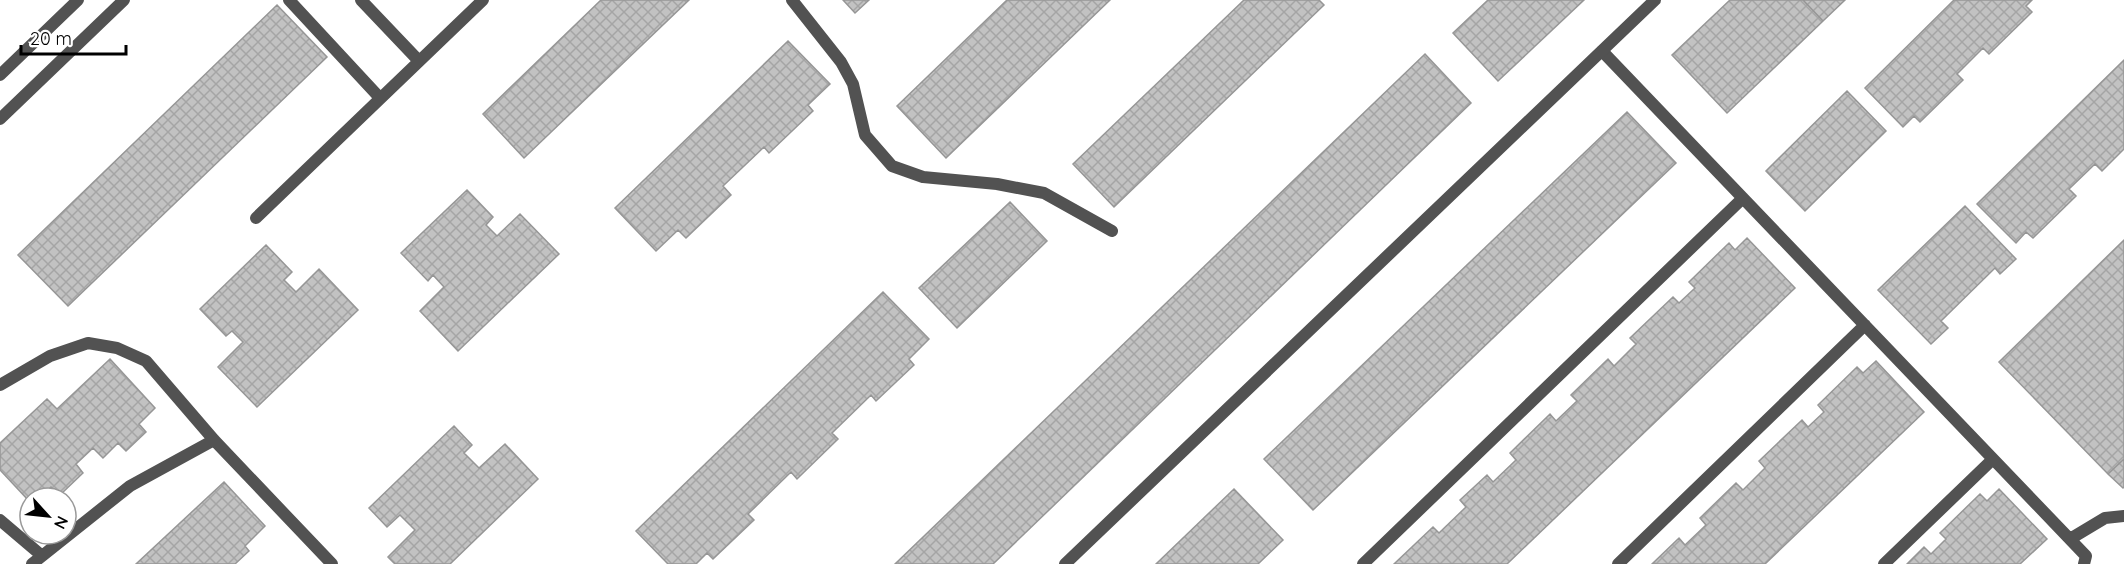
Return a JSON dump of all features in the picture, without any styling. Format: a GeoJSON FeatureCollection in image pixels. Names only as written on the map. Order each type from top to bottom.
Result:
{"type":"FeatureCollection","features":[{"type":"Feature","properties":{"kind":"street"},"geometry":{"type":"LineString","coordinates":[[0,75],[78,0]]}},
{"type":"Feature","properties":{"kind":"street"},"geometry":{"type":"LineString","coordinates":[[0,119],[124,0]]}},
{"type":"Feature","properties":{"kind":"street"},"geometry":{"type":"LineString","coordinates":[[289,0],[380,98]]}},
{"type":"Feature","properties":{"kind":"street"},"geometry":{"type":"LineString","coordinates":[[361,0],[419,62]]}},
{"type":"Feature","properties":{"kind":"street"},"geometry":{"type":"LineString","coordinates":[[256,218],[483,0]]}},
{"type":"Feature","properties":{"kind":"street"},"geometry":{"type":"LineString","coordinates":[[792,0],[841,62],[853,84],[865,135],[892,166],[923,177],[997,184],[1044,193],[1112,231]]}},
{"type":"Feature","properties":{"kind":"street"},"geometry":{"type":"LineString","coordinates":[[1065,564],[1655,0]]}},
{"type":"Feature","properties":{"kind":"street"},"geometry":{"type":"LineString","coordinates":[[1602,51],[2086,556],[2084,564]]}},
{"type":"Feature","properties":{"kind":"street"},"geometry":{"type":"LineString","coordinates":[[1363,564],[1743,198]]}},
{"type":"Feature","properties":{"kind":"street"},"geometry":{"type":"LineString","coordinates":[[1618,564],[1865,325]]}},
{"type":"Feature","properties":{"kind":"street"},"geometry":{"type":"LineString","coordinates":[[0,385],[50,356],[88,343],[117,348],[146,361],[214,440],[332,564]]}},
{"type":"Feature","properties":{"kind":"street"},"geometry":{"type":"LineString","coordinates":[[0,520],[36,560],[130,486],[214,440]]}},
{"type":"Feature","properties":{"kind":"street"},"geometry":{"type":"LineString","coordinates":[[1884,564],[1993,459]]}},
{"type":"Feature","properties":{"kind":"street"},"geometry":{"type":"LineString","coordinates":[[2070,539],[2106,518],[2124,516]]}},
{"type":"Feature","properties":{"kind":"building"},"geometry":{"type":"Polygon","coordinates":[[[601,0],[689,0],[524,158],[483,114],[601,0]]]}},
{"type":"Feature","properties":{"kind":"building"},"geometry":{"type":"Polygon","coordinates":[[[843,0],[869,0],[855,13],[843,0]]]}},
{"type":"Feature","properties":{"kind":"building"},"geometry":{"type":"Polygon","coordinates":[[[1007,0],[1110,0],[946,158],[897,106],[1007,0]]]}},
{"type":"Feature","properties":{"kind":"building"},"geometry":{"type":"Polygon","coordinates":[[[1244,0],[1319,0],[1324,5],[1114,207],[1073,164],[1244,0]]]}},
{"type":"Feature","properties":{"kind":"building"},"geometry":{"type":"Polygon","coordinates":[[[1488,0],[1584,0],[1498,81],[1453,33],[1488,0]]]}},
{"type":"Feature","properties":{"kind":"building"},"geometry":{"type":"Polygon","coordinates":[[[1730,0],[1803,0],[1823,21],[1727,113],[1672,55],[1730,0]]]}},
{"type":"Feature","properties":{"kind":"building"},"geometry":{"type":"Polygon","coordinates":[[[1803,0],[1845,0],[1823,21],[1803,0]]]}},
{"type":"Feature","properties":{"kind":"building"},"geometry":{"type":"Polygon","coordinates":[[[1954,0],[2032,0],[2026,6],[2032,12],[1989,54],[1983,48],[1957,74],[1963,80],[1920,122],[1914,116],[1903,127],[1865,88],[1954,0]]]}},
{"type":"Feature","properties":{"kind":"building"},"geometry":{"type":"Polygon","coordinates":[[[277,5],[327,57],[68,306],[18,255],[277,5]]]}},
{"type":"Feature","properties":{"kind":"building"},"geometry":{"type":"Polygon","coordinates":[[[788,41],[830,84],[808,105],[813,111],[769,153],[764,147],[723,186],[731,195],[686,238],[678,230],[656,251],[615,208],[788,41]]]}},
{"type":"Feature","properties":{"kind":"building"},"geometry":{"type":"Polygon","coordinates":[[[1425,54],[1471,103],[993,564],[895,564],[1425,54]]]}},
{"type":"Feature","properties":{"kind":"building"},"geometry":{"type":"Polygon","coordinates":[[[2124,60],[2124,149],[2102,171],[2095,164],[2069,189],[2076,196],[2033,238],[2026,232],[2016,243],[1977,204],[2124,60]]]}},
{"type":"Feature","properties":{"kind":"building"},"geometry":{"type":"Polygon","coordinates":[[[1847,91],[1886,131],[1805,211],[1766,171],[1847,91]]]}},
{"type":"Feature","properties":{"kind":"building"},"geometry":{"type":"Polygon","coordinates":[[[1627,112],[1676,163],[1313,510],[1264,459],[1627,112]]]}},
{"type":"Feature","properties":{"kind":"building"},"geometry":{"type":"Polygon","coordinates":[[[467,190],[493,217],[486,225],[497,236],[520,214],[559,254],[458,351],[420,311],[444,287],[433,275],[428,281],[401,253],[467,190]]]}},
{"type":"Feature","properties":{"kind":"building"},"geometry":{"type":"Polygon","coordinates":[[[1010,202],[1047,241],[957,328],[919,288],[1010,202]]]}},
{"type":"Feature","properties":{"kind":"building"},"geometry":{"type":"Polygon","coordinates":[[[1965,206],[2016,259],[2000,274],[1995,268],[1941,321],[1948,328],[1931,344],[1878,290],[1965,206]]]}},
{"type":"Feature","properties":{"kind":"building"},"geometry":{"type":"Polygon","coordinates":[[[1747,238],[1795,288],[1507,564],[1394,564],[1433,527],[1439,533],[1466,507],[1460,500],[1487,475],[1493,482],[1516,460],[1510,453],[1550,414],[1556,421],[1577,401],[1571,395],[1608,359],[1614,366],[1636,344],[1630,338],[1673,297],[1679,303],[1695,288],[1689,282],[1729,243],[1735,250],[1747,238]]]}},
{"type":"Feature","properties":{"kind":"building"},"geometry":{"type":"Polygon","coordinates":[[[2124,240],[2124,459],[2108,474],[1999,362],[2124,240]]]}},
{"type":"Feature","properties":{"kind":"building"},"geometry":{"type":"Polygon","coordinates":[[[266,245],[292,272],[284,280],[296,292],[319,269],[358,310],[257,407],[218,367],[243,342],[232,331],[226,336],[200,309],[266,245]]]}},
{"type":"Feature","properties":{"kind":"building"},"geometry":{"type":"Polygon","coordinates":[[[883,292],[929,339],[909,359],[914,365],[876,401],[871,395],[832,433],[838,439],[797,479],[791,472],[748,514],[754,520],[713,559],[707,553],[696,564],[668,564],[636,531],[883,292]]]}},
{"type":"Feature","properties":{"kind":"building"},"geometry":{"type":"Polygon","coordinates":[[[110,359],[155,408],[139,424],[146,432],[126,451],[118,443],[103,458],[93,448],[76,464],[83,473],[69,486],[18,486],[18,489],[0,470],[0,443],[47,399],[57,409],[110,359]]]}},
{"type":"Feature","properties":{"kind":"building"},"geometry":{"type":"Polygon","coordinates":[[[1876,361],[1924,412],[1765,564],[1652,564],[1679,538],[1685,545],[1706,525],[1700,518],[1736,483],[1743,490],[1765,468],[1759,461],[1802,420],[1808,427],[1824,412],[1818,405],[1857,367],[1863,373],[1876,361]]]}},
{"type":"Feature","properties":{"kind":"building"},"geometry":{"type":"Polygon","coordinates":[[[454,426],[472,445],[464,453],[479,468],[505,444],[538,479],[450,564],[395,564],[388,557],[415,530],[400,515],[387,527],[369,508],[454,426]]]}},
{"type":"Feature","properties":{"kind":"building"},"geometry":{"type":"Polygon","coordinates":[[[2124,459],[2124,487],[2123,488],[2108,474],[2124,459]]]}},
{"type":"Feature","properties":{"kind":"building"},"geometry":{"type":"Polygon","coordinates":[[[224,482],[265,526],[245,546],[249,551],[235,564],[136,564],[224,482]]]}},
{"type":"Feature","properties":{"kind":"building"},"geometry":{"type":"Polygon","coordinates":[[[1234,489],[1283,540],[1258,564],[1156,564],[1234,489]]]}},
{"type":"Feature","properties":{"kind":"building"},"geometry":{"type":"Polygon","coordinates":[[[1999,489],[2047,539],[2020,564],[1907,564],[1924,547],[1931,554],[1946,539],[1940,533],[1980,494],[1987,501],[1999,489]]]}}]}
